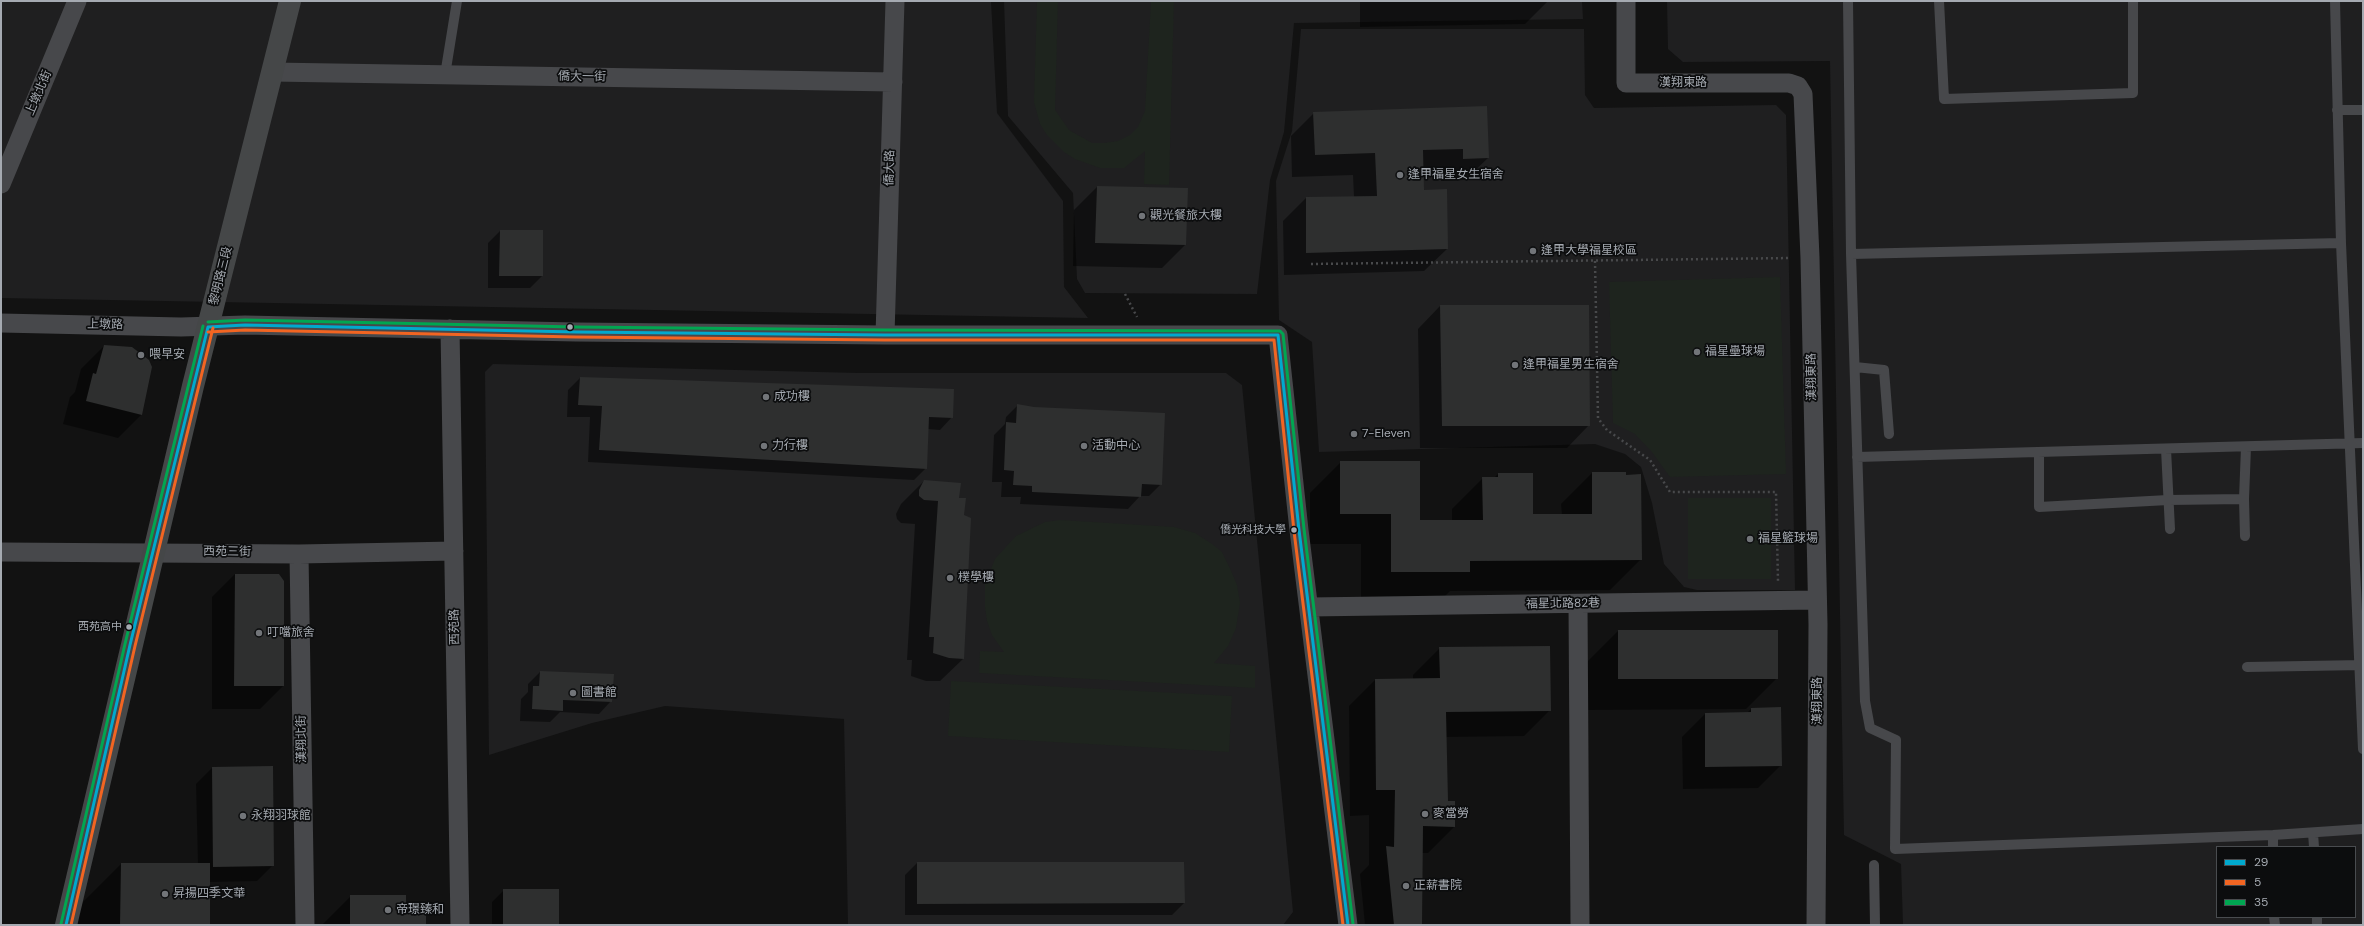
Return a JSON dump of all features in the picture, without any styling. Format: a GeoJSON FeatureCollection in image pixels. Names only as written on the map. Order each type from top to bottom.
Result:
{"type":"FeatureCollection","features":[{"type":"Feature","properties":{"kind":"main road","name":"黎明路三段"},"geometry":{"type":"LineString","coordinates":[[66,925],[208,327],[290,1]]}},
{"type":"Feature","properties":{"kind":"street","name":"上墩北街"},"geometry":{"type":"LineString","coordinates":[[1,184],[77,1]]}},
{"type":"Feature","properties":{"kind":"street","name":"僑大路"},"geometry":{"type":"LineString","coordinates":[[885,335],[895,1]]}},
{"type":"Feature","properties":{"kind":"street","name":"漢翔東路"},"geometry":{"type":"LineString","coordinates":[[1626,1],[1626,83],[1789,83],[1798,86],[1803,94],[1810,258],[1816,600],[1818,632],[1816,925]]}},
{"type":"Feature","properties":{"kind":"street","name":"僑大一街"},"geometry":{"type":"LineString","coordinates":[[272,72],[893,82]]}},
{"type":"Feature","properties":{"kind":"street","name":"上墩路"},"geometry":{"type":"LineString","coordinates":[[1,323],[208,327],[245,325],[885,335],[1278,335],[1309,607]]}},
{"type":"Feature","properties":{"kind":"street","name":"西苑路"},"geometry":{"type":"LineString","coordinates":[[450,329],[460,925]]}},
{"type":"Feature","properties":{"kind":"street","name":"西苑三街"},"geometry":{"type":"LineString","coordinates":[[1,552],[299,554],[454,551]]}},
{"type":"Feature","properties":{"kind":"street","name":"漢翔北街"},"geometry":{"type":"LineString","coordinates":[[299,554],[305,925]]}},
{"type":"Feature","properties":{"kind":"street","name":"福星北路82巷"},"geometry":{"type":"LineString","coordinates":[[1309,607],[1816,600]]}},
{"type":"Feature","properties":{"kind":"street"},"geometry":{"type":"LineString","coordinates":[[1578,604],[1580,925]]}},
{"type":"Feature","properties":{"kind":"street"},"geometry":{"type":"LineString","coordinates":[[1309,607],[1348,925]]}},
{"type":"Feature","properties":{"kind":"lane"},"geometry":{"type":"LineString","coordinates":[[445,75],[457,1]]}},
{"type":"Feature","properties":{"kind":"lane"},"geometry":{"type":"LineString","coordinates":[[1848,1],[1851,254],[1865,701],[1870,728],[1896,740],[1895,849],[2273,835],[2363,829]]}},
{"type":"Feature","properties":{"kind":"lane"},"geometry":{"type":"LineString","coordinates":[[1939,1],[1944,99],[2133,93],[2133,1]]}},
{"type":"Feature","properties":{"kind":"lane"},"geometry":{"type":"LineString","coordinates":[[2335,1],[2341,244],[2349,444],[2361,665],[2363,750]]}},
{"type":"Feature","properties":{"kind":"lane"},"geometry":{"type":"LineString","coordinates":[[2337,110],[2363,110]]}},
{"type":"Feature","properties":{"kind":"lane"},"geometry":{"type":"LineString","coordinates":[[1851,254],[2341,244]]}},
{"type":"Feature","properties":{"kind":"lane"},"geometry":{"type":"LineString","coordinates":[[1855,367],[1884,370],[1889,434]]}},
{"type":"Feature","properties":{"kind":"lane"},"geometry":{"type":"LineString","coordinates":[[1858,457],[2363,443]]}},
{"type":"Feature","properties":{"kind":"lane"},"geometry":{"type":"LineString","coordinates":[[2245,536],[2244,499],[2246,447]]}},
{"type":"Feature","properties":{"kind":"lane"},"geometry":{"type":"LineString","coordinates":[[2166,449],[2170,529]]}},
{"type":"Feature","properties":{"kind":"lane"},"geometry":{"type":"LineString","coordinates":[[2039,452],[2039,507],[2168,500],[2244,499]]}},
{"type":"Feature","properties":{"kind":"lane"},"geometry":{"type":"LineString","coordinates":[[2248,667],[2361,665]]}},
{"type":"Feature","properties":{"kind":"lane"},"geometry":{"type":"LineString","coordinates":[[2313,833],[2314,846]]}},
{"type":"Feature","properties":{"kind":"lane"},"geometry":{"type":"LineString","coordinates":[[2273,835],[2273,846]]}},
{"type":"Feature","properties":{"kind":"lane"},"geometry":{"type":"LineString","coordinates":[[1874,865],[1875,925]]}},
{"type":"Feature","properties":{"kind":"path"},"geometry":{"type":"LineString","coordinates":[[1311,264],[1810,258]]}},
{"type":"Feature","properties":{"kind":"path"},"geometry":{"type":"LineString","coordinates":[[1595,261],[1598,418],[1607,430],[1650,460],[1670,492],[1776,492],[1778,581]]}},
{"type":"Feature","properties":{"kind":"shaded area"},"geometry":{"type":"Polygon","coordinates":[[[1,1],[991,1],[997,113],[1063,201],[1064,287],[1088,318],[1,298],[1,1]]]}},
{"type":"Feature","properties":{"kind":"shaded area"},"geometry":{"type":"Polygon","coordinates":[[[1004,1],[1582,1],[1583,19],[1294,23],[1284,132],[1270,180],[1257,294],[1085,293],[1077,279],[1073,193],[1008,116],[1004,1]]]}},
{"type":"Feature","properties":{"kind":"shaded area"},"geometry":{"type":"Polygon","coordinates":[[[1037,1],[1058,1],[1055,110],[1069,130],[1092,143],[1104,143],[1118,141],[1130,135],[1138,127],[1145,111],[1151,1],[1174,1],[1169,185],[1144,184],[1145,151],[1124,168],[1100,168],[1075,159],[1064,152],[1047,135],[1040,124],[1034,102],[1037,1]]]}},
{"type":"Feature","properties":{"kind":"shaded area"},"geometry":{"type":"Polygon","coordinates":[[[1667,1],[2363,1],[2363,925],[1903,925],[1901,864],[1844,835],[1830,61],[1683,62],[1668,49],[1667,1]]]}},
{"type":"Feature","properties":{"kind":"shaded area","name":"逢甲大學福星校區"},"geometry":{"type":"Polygon","coordinates":[[[1301,29],[1584,29],[1585,95],[1594,108],[1776,105],[1786,115],[1795,590],[1697,590],[1684,587],[1664,564],[1652,503],[1641,467],[1625,454],[1595,444],[1319,452],[1312,342],[1279,320],[1276,181],[1292,131],[1301,29]]]}},
{"type":"Feature","properties":{"kind":"shaded area","name":"福星壘球場"},"geometry":{"type":"Polygon","coordinates":[[[1780,277],[1786,474],[1670,477],[1652,452],[1635,434],[1613,423],[1609,282],[1780,277]]]}},
{"type":"Feature","properties":{"kind":"shaded area"},"geometry":{"type":"Polygon","coordinates":[[[493,364],[859,373],[1226,373],[1242,385],[1293,912],[1283,925],[848,925],[844,719],[665,706],[592,723],[489,755],[485,372],[493,364]]]}},
{"type":"Feature","properties":{"kind":"shaded area"},"geometry":{"type":"Polygon","coordinates":[[[1688,498],[1771,498],[1771,579],[1688,579],[1688,498]]]}},
{"type":"Feature","properties":{"kind":"shaded area"},"geometry":{"type":"Polygon","coordinates":[[[1060,520],[1174,527],[1195,533],[1222,552],[1237,585],[1240,603],[1236,628],[1228,646],[1214,663],[1255,666],[1255,688],[979,673],[980,651],[1004,652],[992,635],[987,621],[985,607],[985,584],[995,559],[1016,536],[1045,522],[1060,520]]]}},
{"type":"Feature","properties":{"kind":"shaded area"},"geometry":{"type":"Polygon","coordinates":[[[951,681],[1232,696],[1229,752],[948,736],[951,681]]]}},
{"type":"Feature","properties":{"kind":"building","name":"逢甲福星女生宿舍"},"geometry":{"type":"Polygon","coordinates":[[[1487,106],[1489,158],[1463,159],[1463,149],[1423,150],[1424,190],[1447,189],[1448,249],[1306,253],[1306,197],[1377,196],[1375,153],[1315,155],[1313,112],[1487,106]]]}},
{"type":"Feature","properties":{"kind":"building","name":"觀光餐旅大樓"},"geometry":{"type":"Polygon","coordinates":[[[1097,186],[1188,188],[1186,245],[1095,243],[1097,186]]]}},
{"type":"Feature","properties":{"kind":"building"},"geometry":{"type":"Polygon","coordinates":[[[500,230],[543,230],[543,276],[499,276],[500,230]]]}},
{"type":"Feature","properties":{"kind":"building","name":"逢甲福星男生宿舍"},"geometry":{"type":"Polygon","coordinates":[[[1440,305],[1589,305],[1590,426],[1442,426],[1440,305]]]}},
{"type":"Feature","properties":{"kind":"building"},"geometry":{"type":"Polygon","coordinates":[[[104,345],[132,347],[149,360],[152,367],[142,415],[86,401],[93,373],[96,374],[104,345]]]}},
{"type":"Feature","properties":{"kind":"building"},"geometry":{"type":"Polygon","coordinates":[[[580,377],[954,389],[953,418],[929,417],[927,469],[599,450],[602,406],[578,405],[580,377]]]}},
{"type":"Feature","properties":{"kind":"building","name":"活動中心"},"geometry":{"type":"Polygon","coordinates":[[[1017,404],[1034,407],[1165,413],[1162,485],[1142,484],[1141,497],[1032,492],[1032,486],[1013,485],[1014,471],[1004,470],[1006,422],[1016,423],[1017,404]]]}},
{"type":"Feature","properties":{"kind":"building"},"geometry":{"type":"Polygon","coordinates":[[[1340,461],[1420,461],[1420,520],[1483,520],[1482,477],[1498,477],[1498,473],[1533,473],[1533,514],[1592,514],[1592,472],[1626,472],[1626,475],[1641,474],[1642,560],[1470,561],[1470,572],[1391,572],[1391,514],[1340,514],[1340,461]]]}},
{"type":"Feature","properties":{"kind":"building","name":"樸學樓"},"geometry":{"type":"Polygon","coordinates":[[[924,480],[961,483],[959,498],[966,498],[964,515],[971,518],[964,659],[949,658],[933,653],[934,637],[929,637],[938,501],[924,500],[919,496],[919,490],[924,480]]]}},
{"type":"Feature","properties":{"kind":"building","name":"叮噹旅舍"},"geometry":{"type":"Polygon","coordinates":[[[235,574],[279,574],[284,581],[284,686],[234,686],[235,574]]]}},
{"type":"Feature","properties":{"kind":"building"},"geometry":{"type":"Polygon","coordinates":[[[1618,630],[1778,630],[1778,679],[1618,679],[1618,630]]]}},
{"type":"Feature","properties":{"kind":"building"},"geometry":{"type":"Polygon","coordinates":[[[1550,646],[1551,711],[1446,712],[1448,801],[1455,801],[1455,827],[1423,826],[1422,925],[1394,925],[1386,846],[1394,847],[1395,790],[1376,790],[1375,679],[1440,678],[1439,647],[1550,646]]]}},
{"type":"Feature","properties":{"kind":"building","name":"圖書館"},"geometry":{"type":"Polygon","coordinates":[[[540,671],[614,674],[612,702],[563,700],[563,711],[532,709],[533,686],[539,686],[540,671]]]}},
{"type":"Feature","properties":{"kind":"building"},"geometry":{"type":"Polygon","coordinates":[[[1781,707],[1782,766],[1705,767],[1705,713],[1751,712],[1751,708],[1781,707]]]}},
{"type":"Feature","properties":{"kind":"building","name":"永翔羽球館"},"geometry":{"type":"Polygon","coordinates":[[[273,766],[274,866],[213,867],[212,767],[273,766]]]}},
{"type":"Feature","properties":{"kind":"building"},"geometry":{"type":"Polygon","coordinates":[[[917,862],[1184,862],[1185,903],[917,904],[917,862]]]}},
{"type":"Feature","properties":{"kind":"building","name":"昇揚四季文華"},"geometry":{"type":"Polygon","coordinates":[[[121,863],[210,863],[210,925],[120,925],[121,863]]]}},
{"type":"Feature","properties":{"kind":"building"},"geometry":{"type":"Polygon","coordinates":[[[503,889],[559,889],[559,925],[503,925],[503,889]]]}},
{"type":"Feature","properties":{"kind":"building","name":"帝璟臻和"},"geometry":{"type":"Polygon","coordinates":[[[350,895],[406,895],[406,907],[426,907],[426,925],[350,925],[350,895]]]}},
{"type":"Feature","properties":{"kind":"transit line","name":"35"},"geometry":{"type":"LineString","coordinates":[[208,322],[245,320],[576,327],[885,330],[1280,331],[1283,334],[1304,529],[1353,924]]}},
{"type":"Feature","properties":{"kind":"transit line","name":"29"},"geometry":{"type":"LineString","coordinates":[[208,327],[245,325],[576,332],[885,335],[1278,335],[1299,530],[1348,925]]}},
{"type":"Feature","properties":{"kind":"transit line","name":"35"},"geometry":{"type":"LineString","coordinates":[[61,924],[125,644],[203,326]]}},
{"type":"Feature","properties":{"kind":"transit line","name":"29"},"geometry":{"type":"LineString","coordinates":[[66,925],[130,645],[208,327]]}},
{"type":"Feature","properties":{"kind":"transit line","name":"5"},"geometry":{"type":"LineString","coordinates":[[71,925],[135,646],[213,328]]}},
{"type":"Feature","properties":{"kind":"transit line","name":"5"},"geometry":{"type":"LineString","coordinates":[[208,332],[245,330],[576,337],[885,340],[1274,340],[1294,531],[1343,925]]}},
{"type":"Feature","properties":{"kind":"place","name":"逢甲福星女生宿舍"},"geometry":{"type":"Point","coordinates":[1400,175]}},
{"type":"Feature","properties":{"kind":"place","name":"觀光餐旅大樓"},"geometry":{"type":"Point","coordinates":[1142,216]}},
{"type":"Feature","properties":{"kind":"place","name":"逢甲大學福星校區"},"geometry":{"type":"Point","coordinates":[1533,251]}},
{"type":"Feature","properties":{"kind":"place","name":"福星壘球場"},"geometry":{"type":"Point","coordinates":[1697,352]}},
{"type":"Feature","properties":{"kind":"place","name":"喂早安"},"geometry":{"type":"Point","coordinates":[141,355]}},
{"type":"Feature","properties":{"kind":"place","name":"逢甲福星男生宿舍"},"geometry":{"type":"Point","coordinates":[1515,365]}},
{"type":"Feature","properties":{"kind":"place","name":"成功樓"},"geometry":{"type":"Point","coordinates":[766,397]}},
{"type":"Feature","properties":{"kind":"place","name":"7-Eleven"},"geometry":{"type":"Point","coordinates":[1354,434]}},
{"type":"Feature","properties":{"kind":"place","name":"力行樓"},"geometry":{"type":"Point","coordinates":[764,446]}},
{"type":"Feature","properties":{"kind":"place","name":"活動中心"},"geometry":{"type":"Point","coordinates":[1084,446]}},
{"type":"Feature","properties":{"kind":"place","name":"僑光科技大學"},"geometry":{"type":"Point","coordinates":[1294,530]}},
{"type":"Feature","properties":{"kind":"place","name":"福星籃球場"},"geometry":{"type":"Point","coordinates":[1750,539]}},
{"type":"Feature","properties":{"kind":"place","name":"樸學樓"},"geometry":{"type":"Point","coordinates":[950,578]}},
{"type":"Feature","properties":{"kind":"place","name":"西苑高中"},"geometry":{"type":"Point","coordinates":[129,627]}},
{"type":"Feature","properties":{"kind":"place","name":"叮噹旅舍"},"geometry":{"type":"Point","coordinates":[259,633]}},
{"type":"Feature","properties":{"kind":"place","name":"圖書館"},"geometry":{"type":"Point","coordinates":[573,693]}},
{"type":"Feature","properties":{"kind":"place","name":"麥當勞"},"geometry":{"type":"Point","coordinates":[1425,814]}},
{"type":"Feature","properties":{"kind":"place","name":"永翔羽球館"},"geometry":{"type":"Point","coordinates":[243,816]}},
{"type":"Feature","properties":{"kind":"place","name":"正薪書院"},"geometry":{"type":"Point","coordinates":[1406,886]}},
{"type":"Feature","properties":{"kind":"place","name":"昇揚四季文華"},"geometry":{"type":"Point","coordinates":[165,894]}},
{"type":"Feature","properties":{"kind":"place","name":"帝璟臻和"},"geometry":{"type":"Point","coordinates":[388,910]}}]}
